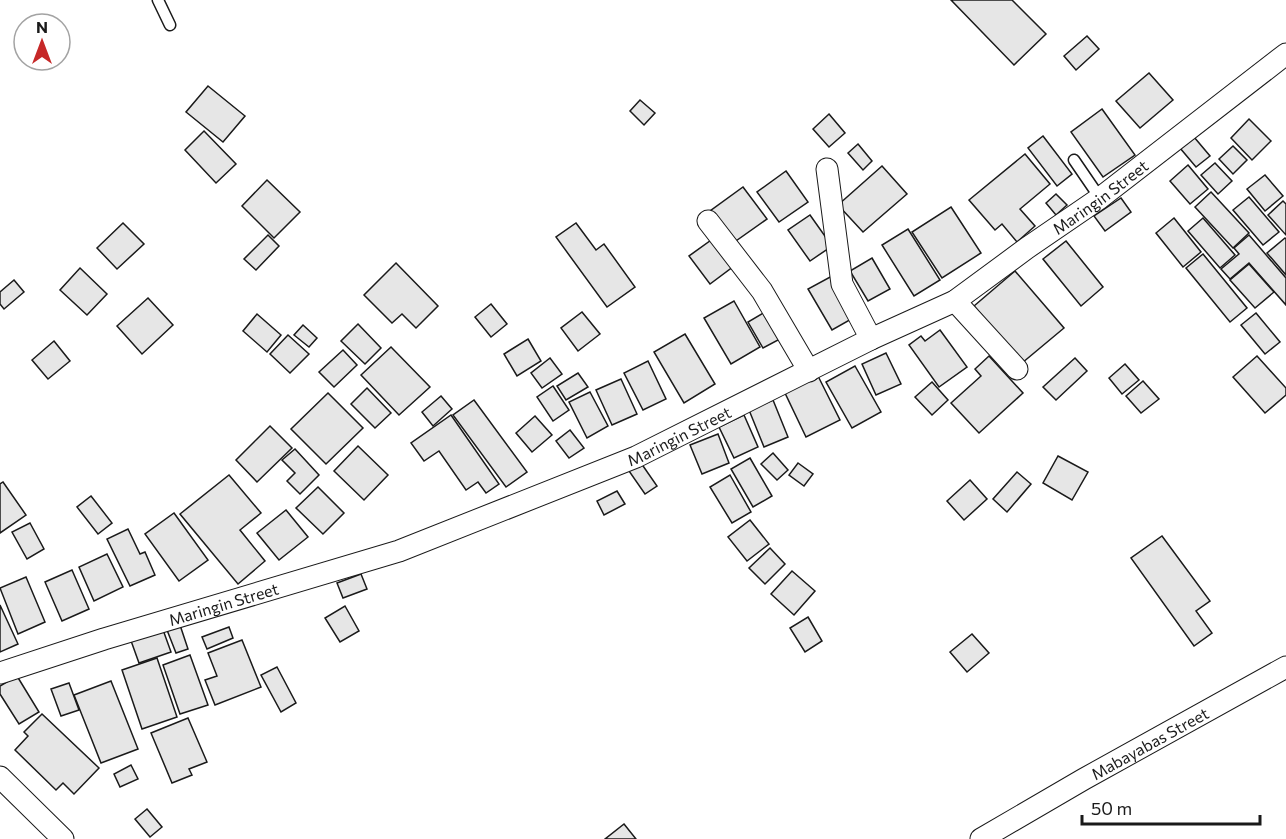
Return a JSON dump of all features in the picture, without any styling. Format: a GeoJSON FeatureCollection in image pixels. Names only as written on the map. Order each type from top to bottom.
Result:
{"type":"FeatureCollection","features":[{"type":"Feature","properties":{"kind":"street","name":"Maringin Street"},"geometry":{"type":"LineString","coordinates":[[0,673],[104,639],[399,551],[636,457],[871,339],[955,301],[1100,198],[1286,54]]}},
{"type":"Feature","properties":{"kind":"street"},"geometry":{"type":"LineString","coordinates":[[827,169],[842,284],[871,339]]}},
{"type":"Feature","properties":{"kind":"street"},"geometry":{"type":"LineString","coordinates":[[708,221],[762,291],[809,371]]}},
{"type":"Feature","properties":{"kind":"street"},"geometry":{"type":"LineString","coordinates":[[955,301],[1017,369]]}},
{"type":"Feature","properties":{"kind":"street","name":"Mabayabas Street"},"geometry":{"type":"LineString","coordinates":[[981,839],[1286,667]]}},
{"type":"Feature","properties":{"kind":"street"},"geometry":{"type":"LineString","coordinates":[[0,777],[63,839]]}},
{"type":"Feature","properties":{"kind":"lane"},"geometry":{"type":"LineString","coordinates":[[158,0],[170,25]]}},
{"type":"Feature","properties":{"kind":"lane"},"geometry":{"type":"LineString","coordinates":[[1074,160],[1100,198]]}},
{"type":"Feature","properties":{"kind":"building"},"geometry":{"type":"Polygon","coordinates":[[[951,0],[1012,0],[1046,34],[1014,65],[951,0]]]}},
{"type":"Feature","properties":{"kind":"building"},"geometry":{"type":"Polygon","coordinates":[[[1087,36],[1099,49],[1076,70],[1064,56],[1087,36]]]}},
{"type":"Feature","properties":{"kind":"building"},"geometry":{"type":"Polygon","coordinates":[[[1149,73],[1173,100],[1140,128],[1116,101],[1149,73]]]}},
{"type":"Feature","properties":{"kind":"building"},"geometry":{"type":"Polygon","coordinates":[[[208,86],[245,116],[223,142],[186,112],[208,86]]]}},
{"type":"Feature","properties":{"kind":"building"},"geometry":{"type":"Polygon","coordinates":[[[640,100],[655,113],[644,125],[630,111],[640,100]]]}},
{"type":"Feature","properties":{"kind":"building"},"geometry":{"type":"Polygon","coordinates":[[[1102,109],[1135,155],[1103,177],[1071,132],[1102,109]]]}},
{"type":"Feature","properties":{"kind":"building"},"geometry":{"type":"Polygon","coordinates":[[[829,114],[845,133],[829,147],[813,129],[829,114]]]}},
{"type":"Feature","properties":{"kind":"building"},"geometry":{"type":"Polygon","coordinates":[[[1249,119],[1271,141],[1252,160],[1231,138],[1249,119]]]}},
{"type":"Feature","properties":{"kind":"building"},"geometry":{"type":"Polygon","coordinates":[[[204,131],[236,164],[216,183],[185,150],[204,131]]]}},
{"type":"Feature","properties":{"kind":"building"},"geometry":{"type":"Polygon","coordinates":[[[1043,136],[1072,174],[1057,186],[1028,148],[1043,136]]]}},
{"type":"Feature","properties":{"kind":"building"},"geometry":{"type":"Polygon","coordinates":[[[1194,137],[1210,156],[1196,167],[1180,148],[1194,137]]]}},
{"type":"Feature","properties":{"kind":"building"},"geometry":{"type":"Polygon","coordinates":[[[858,144],[872,161],[863,170],[848,153],[858,144]]]}},
{"type":"Feature","properties":{"kind":"building"},"geometry":{"type":"Polygon","coordinates":[[[1233,146],[1247,160],[1233,174],[1219,159],[1233,146]]]}},
{"type":"Feature","properties":{"kind":"building"},"geometry":{"type":"Polygon","coordinates":[[[1025,154],[1050,184],[1020,209],[1035,226],[1017,242],[1002,224],[995,230],[969,200],[1025,154]]]}},
{"type":"Feature","properties":{"kind":"building"},"geometry":{"type":"Polygon","coordinates":[[[1215,163],[1232,181],[1218,194],[1201,175],[1215,163]]]}},
{"type":"Feature","properties":{"kind":"building"},"geometry":{"type":"Polygon","coordinates":[[[1188,165],[1208,189],[1190,204],[1170,181],[1188,165]]]}},
{"type":"Feature","properties":{"kind":"building"},"geometry":{"type":"Polygon","coordinates":[[[882,166],[907,194],[863,232],[838,205],[882,166]]]}},
{"type":"Feature","properties":{"kind":"building"},"geometry":{"type":"Polygon","coordinates":[[[786,171],[808,202],[779,222],[757,192],[786,171]]]}},
{"type":"Feature","properties":{"kind":"building"},"geometry":{"type":"Polygon","coordinates":[[[1265,175],[1283,196],[1265,211],[1247,189],[1265,175]]]}},
{"type":"Feature","properties":{"kind":"building"},"geometry":{"type":"Polygon","coordinates":[[[267,180],[300,212],[274,238],[242,206],[267,180]]]}},
{"type":"Feature","properties":{"kind":"building"},"geometry":{"type":"Polygon","coordinates":[[[743,187],[767,219],[733,243],[710,211],[743,187]]]}},
{"type":"Feature","properties":{"kind":"building"},"geometry":{"type":"Polygon","coordinates":[[[1211,192],[1249,233],[1233,248],[1195,207],[1211,192]]]}},
{"type":"Feature","properties":{"kind":"building"},"geometry":{"type":"Polygon","coordinates":[[[1056,194],[1067,205],[1056,215],[1046,203],[1056,194]]]}},
{"type":"Feature","properties":{"kind":"building"},"geometry":{"type":"Polygon","coordinates":[[[1249,197],[1279,232],[1263,245],[1233,210],[1249,197]]]}},
{"type":"Feature","properties":{"kind":"building"},"geometry":{"type":"Polygon","coordinates":[[[1121,198],[1131,212],[1105,231],[1094,216],[1121,198]]]}},
{"type":"Feature","properties":{"kind":"building"},"geometry":{"type":"Polygon","coordinates":[[[1283,201],[1286,204],[1286,235],[1268,215],[1283,201]]]}},
{"type":"Feature","properties":{"kind":"building"},"geometry":{"type":"Polygon","coordinates":[[[951,207],[981,253],[942,278],[912,232],[951,207]]]}},
{"type":"Feature","properties":{"kind":"building"},"geometry":{"type":"Polygon","coordinates":[[[810,215],[832,246],[810,261],[788,230],[810,215]]]}},
{"type":"Feature","properties":{"kind":"building"},"geometry":{"type":"Polygon","coordinates":[[[1174,218],[1201,252],[1183,267],[1156,233],[1174,218]]]}},
{"type":"Feature","properties":{"kind":"building"},"geometry":{"type":"Polygon","coordinates":[[[1203,218],[1235,255],[1220,268],[1188,231],[1203,218]]]}},
{"type":"Feature","properties":{"kind":"building"},"geometry":{"type":"Polygon","coordinates":[[[123,223],[144,244],[117,269],[97,248],[123,223]]]}},
{"type":"Feature","properties":{"kind":"building"},"geometry":{"type":"Polygon","coordinates":[[[576,223],[596,250],[604,244],[635,287],[607,307],[556,237],[576,223]]]}},
{"type":"Feature","properties":{"kind":"building"},"geometry":{"type":"Polygon","coordinates":[[[908,229],[940,280],[914,296],[882,245],[908,229]]]}},
{"type":"Feature","properties":{"kind":"building"},"geometry":{"type":"Polygon","coordinates":[[[268,235],[279,246],[256,270],[244,259],[268,235]]]}},
{"type":"Feature","properties":{"kind":"building"},"geometry":{"type":"Polygon","coordinates":[[[1249,235],[1286,278],[1286,305],[1249,263],[1230,279],[1221,269],[1239,254],[1234,248],[1249,235]]]}},
{"type":"Feature","properties":{"kind":"building"},"geometry":{"type":"Polygon","coordinates":[[[714,238],[734,266],[710,284],[689,256],[714,238]]]}},
{"type":"Feature","properties":{"kind":"building"},"geometry":{"type":"Polygon","coordinates":[[[1286,239],[1286,275],[1267,253],[1286,239]]]}},
{"type":"Feature","properties":{"kind":"building"},"geometry":{"type":"Polygon","coordinates":[[[1066,241],[1103,287],[1081,306],[1043,259],[1066,241]]]}},
{"type":"Feature","properties":{"kind":"building"},"geometry":{"type":"Polygon","coordinates":[[[1203,254],[1247,308],[1230,322],[1186,268],[1203,254]]]}},
{"type":"Feature","properties":{"kind":"building"},"geometry":{"type":"Polygon","coordinates":[[[872,258],[890,289],[868,301],[850,271],[872,258]]]}},
{"type":"Feature","properties":{"kind":"building"},"geometry":{"type":"Polygon","coordinates":[[[396,263],[438,306],[416,328],[402,314],[392,323],[364,295],[396,263]]]}},
{"type":"Feature","properties":{"kind":"building"},"geometry":{"type":"Polygon","coordinates":[[[1249,264],[1274,292],[1255,308],[1230,280],[1249,264]]]}},
{"type":"Feature","properties":{"kind":"building"},"geometry":{"type":"Polygon","coordinates":[[[80,268],[107,294],[87,315],[60,290],[80,268]]]}},
{"type":"Feature","properties":{"kind":"building"},"geometry":{"type":"Polygon","coordinates":[[[1015,271],[1064,328],[1022,363],[974,306],[1015,271]]]}},
{"type":"Feature","properties":{"kind":"building"},"geometry":{"type":"Polygon","coordinates":[[[832,276],[855,317],[832,330],[808,289],[832,276]]]}},
{"type":"Feature","properties":{"kind":"building"},"geometry":{"type":"Polygon","coordinates":[[[14,280],[24,292],[4,309],[0,304],[0,292],[14,280]]]}},
{"type":"Feature","properties":{"kind":"building"},"geometry":{"type":"Polygon","coordinates":[[[148,298],[173,325],[142,354],[117,326],[148,298]]]}},
{"type":"Feature","properties":{"kind":"building"},"geometry":{"type":"Polygon","coordinates":[[[734,301],[760,347],[731,364],[704,318],[734,301]]]}},
{"type":"Feature","properties":{"kind":"building"},"geometry":{"type":"Polygon","coordinates":[[[491,304],[507,324],[491,337],[475,317],[491,304]]]}},
{"type":"Feature","properties":{"kind":"building"},"geometry":{"type":"Polygon","coordinates":[[[582,312],[600,334],[578,351],[561,328],[582,312]]]}},
{"type":"Feature","properties":{"kind":"building"},"geometry":{"type":"Polygon","coordinates":[[[765,312],[780,339],[763,348],[748,322],[765,312]]]}},
{"type":"Feature","properties":{"kind":"building"},"geometry":{"type":"Polygon","coordinates":[[[1256,313],[1280,342],[1265,354],[1241,325],[1256,313]]]}},
{"type":"Feature","properties":{"kind":"building"},"geometry":{"type":"Polygon","coordinates":[[[257,314],[281,335],[267,352],[243,331],[257,314]]]}},
{"type":"Feature","properties":{"kind":"building"},"geometry":{"type":"Polygon","coordinates":[[[358,324],[381,348],[365,364],[341,341],[358,324]]]}},
{"type":"Feature","properties":{"kind":"building"},"geometry":{"type":"Polygon","coordinates":[[[303,325],[317,338],[309,347],[294,335],[303,325]]]}},
{"type":"Feature","properties":{"kind":"building"},"geometry":{"type":"Polygon","coordinates":[[[940,330],[967,367],[939,387],[909,345],[921,336],[925,341],[940,330]]]}},
{"type":"Feature","properties":{"kind":"building"},"geometry":{"type":"Polygon","coordinates":[[[685,334],[715,384],[684,403],[654,352],[685,334]]]}},
{"type":"Feature","properties":{"kind":"building"},"geometry":{"type":"Polygon","coordinates":[[[288,335],[309,354],[290,373],[270,354],[288,335]]]}},
{"type":"Feature","properties":{"kind":"building"},"geometry":{"type":"Polygon","coordinates":[[[528,339],[541,361],[517,376],[504,354],[528,339]]]}},
{"type":"Feature","properties":{"kind":"building"},"geometry":{"type":"Polygon","coordinates":[[[54,341],[70,361],[48,379],[32,360],[54,341]]]}},
{"type":"Feature","properties":{"kind":"building"},"geometry":{"type":"Polygon","coordinates":[[[391,347],[430,387],[399,415],[361,375],[391,347]]]}},
{"type":"Feature","properties":{"kind":"building"},"geometry":{"type":"Polygon","coordinates":[[[343,350],[357,365],[334,387],[319,372],[343,350]]]}},
{"type":"Feature","properties":{"kind":"building"},"geometry":{"type":"Polygon","coordinates":[[[886,353],[901,384],[876,395],[862,364],[886,353]]]}},
{"type":"Feature","properties":{"kind":"building"},"geometry":{"type":"Polygon","coordinates":[[[989,356],[1023,393],[979,433],[951,403],[981,376],[975,369],[989,356]]]}},
{"type":"Feature","properties":{"kind":"building"},"geometry":{"type":"Polygon","coordinates":[[[1257,356],[1286,388],[1286,395],[1265,413],[1233,377],[1257,356]]]}},
{"type":"Feature","properties":{"kind":"building"},"geometry":{"type":"Polygon","coordinates":[[[550,358],[562,374],[542,388],[531,373],[550,358]]]}},
{"type":"Feature","properties":{"kind":"building"},"geometry":{"type":"Polygon","coordinates":[[[1075,358],[1087,371],[1056,400],[1043,387],[1075,358]]]}},
{"type":"Feature","properties":{"kind":"building"},"geometry":{"type":"Polygon","coordinates":[[[648,361],[666,399],[643,410],[624,373],[648,361]]]}},
{"type":"Feature","properties":{"kind":"building"},"geometry":{"type":"Polygon","coordinates":[[[1125,364],[1139,380],[1122,394],[1109,378],[1125,364]]]}},
{"type":"Feature","properties":{"kind":"building"},"geometry":{"type":"Polygon","coordinates":[[[855,366],[881,412],[852,428],[826,382],[855,366]]]}},
{"type":"Feature","properties":{"kind":"building"},"geometry":{"type":"Polygon","coordinates":[[[578,373],[588,387],[566,400],[557,386],[578,373]]]}},
{"type":"Feature","properties":{"kind":"building"},"geometry":{"type":"Polygon","coordinates":[[[818,376],[840,420],[806,437],[785,393],[818,376]]]}},
{"type":"Feature","properties":{"kind":"building"},"geometry":{"type":"Polygon","coordinates":[[[621,379],[637,414],[612,425],[596,390],[621,379]]]}},
{"type":"Feature","properties":{"kind":"building"},"geometry":{"type":"Polygon","coordinates":[[[1143,381],[1159,399],[1141,413],[1126,396],[1143,381]]]}},
{"type":"Feature","properties":{"kind":"building"},"geometry":{"type":"Polygon","coordinates":[[[932,382],[948,400],[932,415],[915,397],[932,382]]]}},
{"type":"Feature","properties":{"kind":"building"},"geometry":{"type":"Polygon","coordinates":[[[553,386],[569,410],[553,421],[537,397],[553,386]]]}},
{"type":"Feature","properties":{"kind":"building"},"geometry":{"type":"Polygon","coordinates":[[[367,388],[391,413],[375,428],[351,404],[367,388]]]}},
{"type":"Feature","properties":{"kind":"building"},"geometry":{"type":"Polygon","coordinates":[[[590,392],[608,426],[587,438],[569,402],[590,392]]]}},
{"type":"Feature","properties":{"kind":"building"},"geometry":{"type":"Polygon","coordinates":[[[328,393],[363,428],[326,464],[291,429],[328,393]]]}},
{"type":"Feature","properties":{"kind":"building"},"geometry":{"type":"Polygon","coordinates":[[[441,396],[452,409],[433,426],[422,412],[441,396]]]}},
{"type":"Feature","properties":{"kind":"building"},"geometry":{"type":"Polygon","coordinates":[[[474,400],[527,472],[506,487],[453,415],[474,400]]]}},
{"type":"Feature","properties":{"kind":"building"},"geometry":{"type":"Polygon","coordinates":[[[773,400],[788,437],[764,447],[749,410],[773,400]]]}},
{"type":"Feature","properties":{"kind":"building"},"geometry":{"type":"Polygon","coordinates":[[[451,415],[499,484],[486,493],[478,482],[466,490],[439,451],[424,461],[411,443],[451,415]]]}},
{"type":"Feature","properties":{"kind":"building"},"geometry":{"type":"Polygon","coordinates":[[[744,415],[758,447],[734,458],[719,427],[744,415]]]}},
{"type":"Feature","properties":{"kind":"building"},"geometry":{"type":"Polygon","coordinates":[[[535,416],[552,435],[532,452],[516,433],[535,416]]]}},
{"type":"Feature","properties":{"kind":"building"},"geometry":{"type":"Polygon","coordinates":[[[270,426],[292,448],[257,482],[236,460],[270,426]]]}},
{"type":"Feature","properties":{"kind":"building"},"geometry":{"type":"Polygon","coordinates":[[[570,430],[584,448],[569,458],[556,441],[570,430]]]}},
{"type":"Feature","properties":{"kind":"building"},"geometry":{"type":"Polygon","coordinates":[[[718,434],[729,463],[702,474],[690,445],[718,434]]]}},
{"type":"Feature","properties":{"kind":"building"},"geometry":{"type":"Polygon","coordinates":[[[358,446],[388,475],[364,500],[334,471],[358,446]]]}},
{"type":"Feature","properties":{"kind":"building"},"geometry":{"type":"Polygon","coordinates":[[[295,449],[319,475],[300,494],[287,481],[295,473],[282,460],[295,449]]]}},
{"type":"Feature","properties":{"kind":"building"},"geometry":{"type":"Polygon","coordinates":[[[773,453],[788,470],[777,480],[761,464],[773,453]]]}},
{"type":"Feature","properties":{"kind":"building"},"geometry":{"type":"Polygon","coordinates":[[[1058,456],[1088,472],[1072,500],[1043,483],[1058,456]]]}},
{"type":"Feature","properties":{"kind":"building"},"geometry":{"type":"Polygon","coordinates":[[[750,458],[772,496],[753,507],[731,469],[750,458]]]}},
{"type":"Feature","properties":{"kind":"building"},"geometry":{"type":"Polygon","coordinates":[[[641,463],[657,486],[645,494],[629,471],[641,463]]]}},
{"type":"Feature","properties":{"kind":"building"},"geometry":{"type":"Polygon","coordinates":[[[798,463],[813,474],[804,486],[789,475],[798,463]]]}},
{"type":"Feature","properties":{"kind":"building"},"geometry":{"type":"Polygon","coordinates":[[[1017,472],[1031,484],[1007,512],[993,499],[1017,472]]]}},
{"type":"Feature","properties":{"kind":"building"},"geometry":{"type":"Polygon","coordinates":[[[229,475],[261,513],[240,530],[265,561],[238,584],[180,514],[229,475]]]}},
{"type":"Feature","properties":{"kind":"building"},"geometry":{"type":"Polygon","coordinates":[[[730,475],[751,512],[732,523],[710,487],[730,475]]]}},
{"type":"Feature","properties":{"kind":"building"},"geometry":{"type":"Polygon","coordinates":[[[970,480],[987,499],[964,520],[947,501],[970,480]]]}},
{"type":"Feature","properties":{"kind":"building"},"geometry":{"type":"Polygon","coordinates":[[[3,482],[26,515],[0,533],[0,484],[3,482]]]}},
{"type":"Feature","properties":{"kind":"building"},"geometry":{"type":"Polygon","coordinates":[[[318,487],[344,513],[323,534],[296,508],[318,487]]]}},
{"type":"Feature","properties":{"kind":"building"},"geometry":{"type":"Polygon","coordinates":[[[617,491],[625,504],[604,515],[597,501],[617,491]]]}},
{"type":"Feature","properties":{"kind":"building"},"geometry":{"type":"Polygon","coordinates":[[[91,496],[112,523],[98,534],[77,507],[91,496]]]}},
{"type":"Feature","properties":{"kind":"building"},"geometry":{"type":"Polygon","coordinates":[[[286,510],[308,537],[279,560],[257,533],[286,510]]]}},
{"type":"Feature","properties":{"kind":"building"},"geometry":{"type":"Polygon","coordinates":[[[174,513],[208,560],[179,581],[145,534],[174,513]]]}},
{"type":"Feature","properties":{"kind":"building"},"geometry":{"type":"Polygon","coordinates":[[[750,520],[769,544],[747,561],[728,537],[750,520]]]}},
{"type":"Feature","properties":{"kind":"building"},"geometry":{"type":"Polygon","coordinates":[[[30,523],[44,549],[27,559],[12,532],[30,523]]]}},
{"type":"Feature","properties":{"kind":"building"},"geometry":{"type":"Polygon","coordinates":[[[128,529],[140,554],[145,552],[155,575],[130,586],[107,539],[128,529]]]}},
{"type":"Feature","properties":{"kind":"building"},"geometry":{"type":"Polygon","coordinates":[[[1162,536],[1210,601],[1196,611],[1212,633],[1194,646],[1131,558],[1162,536]]]}},
{"type":"Feature","properties":{"kind":"building"},"geometry":{"type":"Polygon","coordinates":[[[770,548],[785,564],[765,584],[749,568],[770,548]]]}},
{"type":"Feature","properties":{"kind":"building"},"geometry":{"type":"Polygon","coordinates":[[[107,554],[123,587],[94,601],[79,567],[107,554]]]}},
{"type":"Feature","properties":{"kind":"building"},"geometry":{"type":"Polygon","coordinates":[[[72,570],[89,609],[62,621],[45,582],[72,570]]]}},
{"type":"Feature","properties":{"kind":"building"},"geometry":{"type":"Polygon","coordinates":[[[792,571],[815,591],[794,615],[771,594],[792,571]]]}},
{"type":"Feature","properties":{"kind":"building"},"geometry":{"type":"Polygon","coordinates":[[[361,574],[367,589],[343,598],[337,583],[361,574]]]}},
{"type":"Feature","properties":{"kind":"building"},"geometry":{"type":"Polygon","coordinates":[[[26,577],[45,622],[18,634],[0,588],[26,577]]]}},
{"type":"Feature","properties":{"kind":"building"},"geometry":{"type":"Polygon","coordinates":[[[0,605],[18,644],[0,652],[0,605]]]}},
{"type":"Feature","properties":{"kind":"building"},"geometry":{"type":"Polygon","coordinates":[[[345,606],[359,631],[340,642],[325,618],[345,606]]]}},
{"type":"Feature","properties":{"kind":"building"},"geometry":{"type":"Polygon","coordinates":[[[808,617],[822,641],[805,652],[790,628],[808,617]]]}},
{"type":"Feature","properties":{"kind":"building"},"geometry":{"type":"Polygon","coordinates":[[[180,625],[188,649],[176,653],[167,630],[180,625]]]}},
{"type":"Feature","properties":{"kind":"building"},"geometry":{"type":"Polygon","coordinates":[[[162,627],[171,652],[139,663],[130,638],[162,627]]]}},
{"type":"Feature","properties":{"kind":"building"},"geometry":{"type":"Polygon","coordinates":[[[229,627],[233,638],[207,649],[202,637],[229,627]]]}},
{"type":"Feature","properties":{"kind":"building"},"geometry":{"type":"Polygon","coordinates":[[[972,634],[989,653],[967,672],[950,652],[972,634]]]}},
{"type":"Feature","properties":{"kind":"building"},"geometry":{"type":"Polygon","coordinates":[[[242,640],[261,687],[215,705],[205,680],[217,676],[208,653],[242,640]]]}},
{"type":"Feature","properties":{"kind":"building"},"geometry":{"type":"Polygon","coordinates":[[[190,655],[208,705],[180,714],[163,665],[190,655]]]}},
{"type":"Feature","properties":{"kind":"building"},"geometry":{"type":"Polygon","coordinates":[[[157,658],[177,717],[142,729],[122,670],[157,658]]]}},
{"type":"Feature","properties":{"kind":"building"},"geometry":{"type":"Polygon","coordinates":[[[277,667],[296,703],[281,712],[261,675],[277,667]]]}},
{"type":"Feature","properties":{"kind":"building"},"geometry":{"type":"Polygon","coordinates":[[[17,676],[39,712],[19,724],[0,694],[0,686],[17,676]]]}},
{"type":"Feature","properties":{"kind":"building"},"geometry":{"type":"Polygon","coordinates":[[[111,681],[138,749],[101,763],[74,695],[111,681]]]}},
{"type":"Feature","properties":{"kind":"building"},"geometry":{"type":"Polygon","coordinates":[[[69,683],[79,710],[61,716],[51,689],[69,683]]]}},
{"type":"Feature","properties":{"kind":"building"},"geometry":{"type":"Polygon","coordinates":[[[42,714],[99,768],[74,794],[63,783],[56,790],[15,750],[28,736],[24,732],[42,714]]]}},
{"type":"Feature","properties":{"kind":"building"},"geometry":{"type":"Polygon","coordinates":[[[188,718],[207,762],[189,769],[192,775],[172,783],[151,733],[188,718]]]}},
{"type":"Feature","properties":{"kind":"building"},"geometry":{"type":"Polygon","coordinates":[[[131,765],[138,779],[120,787],[114,774],[131,765]]]}},
{"type":"Feature","properties":{"kind":"building"},"geometry":{"type":"Polygon","coordinates":[[[147,809],[162,827],[150,837],[135,819],[147,809]]]}},
{"type":"Feature","properties":{"kind":"building"},"geometry":{"type":"Polygon","coordinates":[[[624,824],[636,839],[605,839],[624,824]]]}}]}
